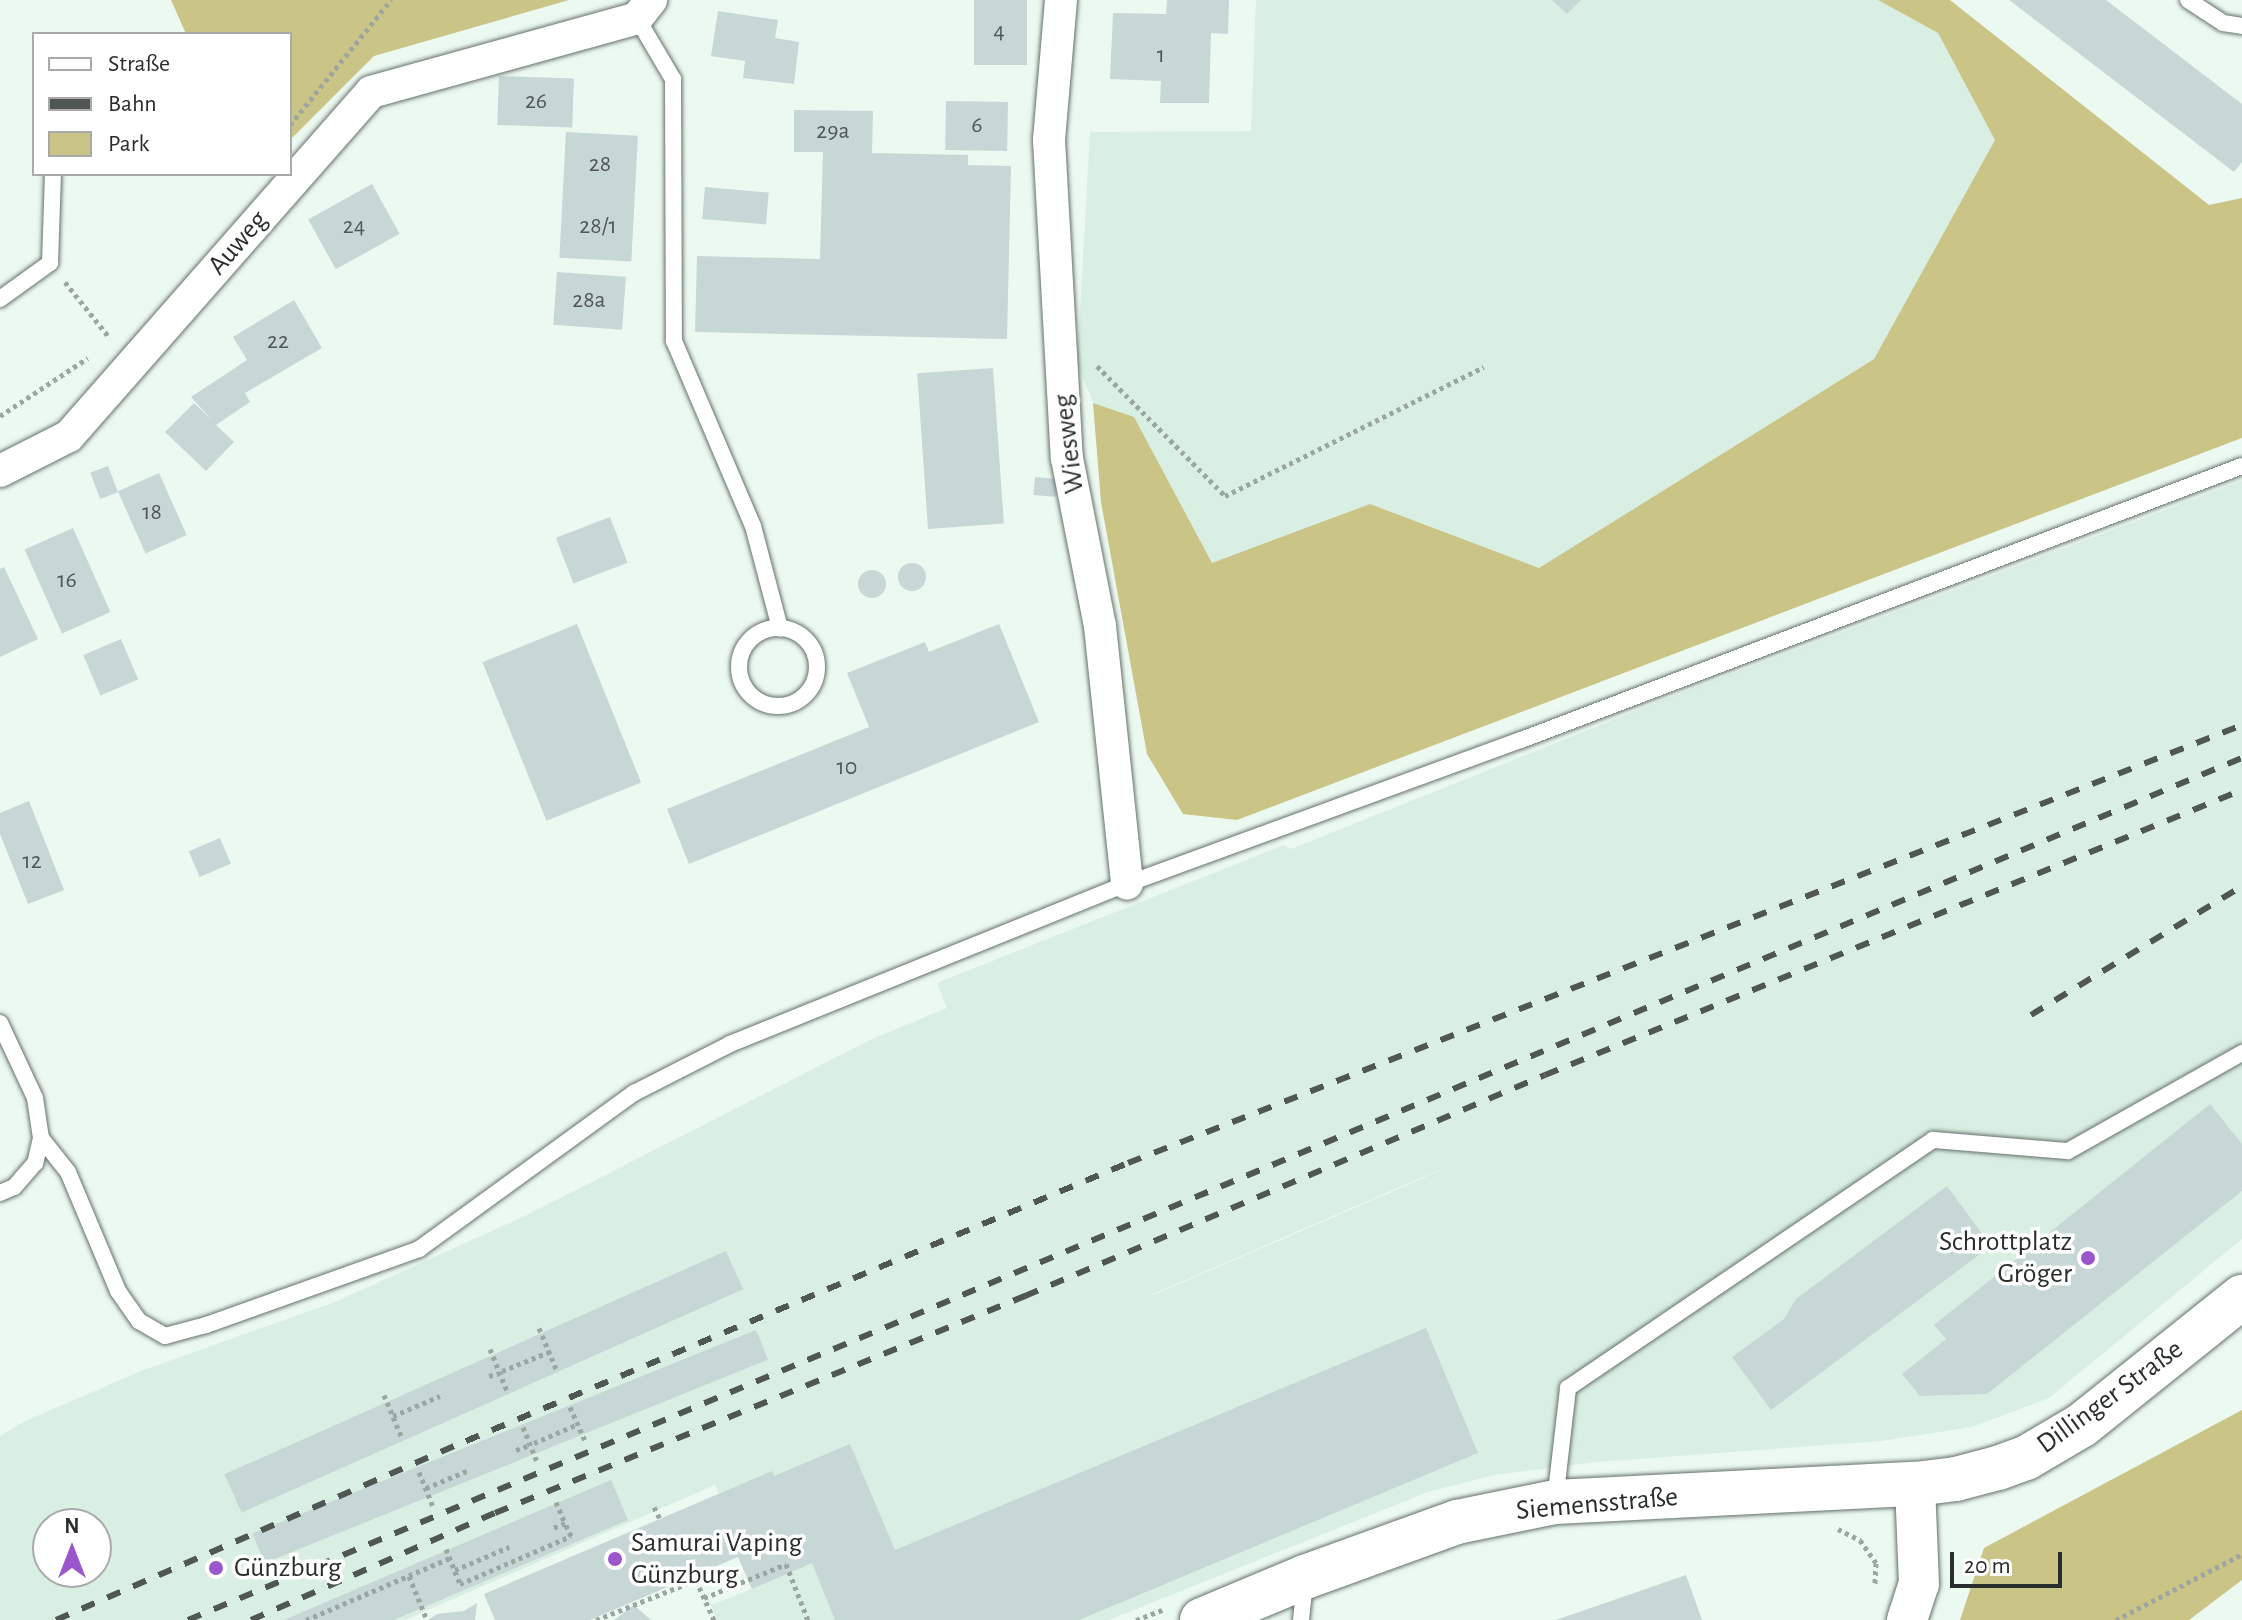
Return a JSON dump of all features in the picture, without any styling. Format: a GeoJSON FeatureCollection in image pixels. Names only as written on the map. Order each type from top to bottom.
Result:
{"type":"FeatureCollection","features":[{"type":"Feature","properties":{"kind":"main road","name":"Dillinger Straße"},"geometry":{"type":"LineString","coordinates":[[1915,1484],[1956,1479],[2026,1458],[2082,1425],[2242,1297]]}},
{"type":"Feature","properties":{"kind":"main road","name":"Siemensstraße"},"geometry":{"type":"LineString","coordinates":[[1202,1620],[1305,1577],[1457,1522],[1555,1502],[1915,1484]]}},
{"type":"Feature","properties":{"kind":"street","name":"Wiesweg"},"geometry":{"type":"LineString","coordinates":[[1061,0],[1049,140],[1067,458],[1100,626],[1127,884]]}},
{"type":"Feature","properties":{"kind":"street","name":"Auweg"},"geometry":{"type":"LineString","coordinates":[[0,471],[69,436],[371,92],[644,9]]}},
{"type":"Feature","properties":{"kind":"street"},"geometry":{"type":"LineString","coordinates":[[1907,1620],[1919,1584],[1915,1484]]}},
{"type":"Feature","properties":{"kind":"lane"},"geometry":{"type":"LineString","coordinates":[[2188,0],[2223,23],[2242,26]]}},
{"type":"Feature","properties":{"kind":"lane","name":"Auweg"},"geometry":{"type":"LineString","coordinates":[[644,9],[673,79],[674,341],[753,526],[780,628]]}},
{"type":"Feature","properties":{"kind":"lane"},"geometry":{"type":"LineString","coordinates":[[0,299],[50,263],[53,176]]}},
{"type":"Feature","properties":{"kind":"lane"},"geometry":{"type":"LineString","coordinates":[[41,1138],[68,1172],[118,1291],[139,1321],[165,1336],[206,1325],[419,1249],[634,1093],[730,1044],[1127,884],[1521,740],[2242,466]]}},
{"type":"Feature","properties":{"kind":"lane"},"geometry":{"type":"LineString","coordinates":[[780,628],[804,637],[816,659],[813,684],[806,694],[783,705],[759,701],[749,693],[739,669],[746,644],[756,635],[780,628]]}},
{"type":"Feature","properties":{"kind":"lane"},"geometry":{"type":"LineString","coordinates":[[0,1023],[35,1098],[41,1138],[35,1163],[14,1187],[0,1193]]}},
{"type":"Feature","properties":{"kind":"lane"},"geometry":{"type":"LineString","coordinates":[[1555,1502],[1568,1388],[1933,1140],[2068,1151],[2242,1053]]}},
{"type":"Feature","properties":{"kind":"lane"},"geometry":{"type":"LineString","coordinates":[[1301,1620],[1305,1577]]}},
{"type":"Feature","properties":{"kind":"path"},"geometry":{"type":"LineString","coordinates":[[292,123],[391,0]]}},
{"type":"Feature","properties":{"kind":"path"},"geometry":{"type":"LineString","coordinates":[[50,263],[109,337]]}},
{"type":"Feature","properties":{"kind":"path"},"geometry":{"type":"LineString","coordinates":[[100,347],[120,326]]}},
{"type":"Feature","properties":{"kind":"path"},"geometry":{"type":"LineString","coordinates":[[1058,326],[1225,496],[1484,367]]}},
{"type":"Feature","properties":{"kind":"path"},"geometry":{"type":"LineString","coordinates":[[0,416],[91,356]]}},
{"type":"Feature","properties":{"kind":"path"},"geometry":{"type":"LineString","coordinates":[[539,1328],[557,1371]]}},
{"type":"Feature","properties":{"kind":"path"},"geometry":{"type":"LineString","coordinates":[[490,1349],[508,1393]]}},
{"type":"Feature","properties":{"kind":"path"},"geometry":{"type":"LineString","coordinates":[[489,1376],[549,1352]]}},
{"type":"Feature","properties":{"kind":"path"},"geometry":{"type":"LineString","coordinates":[[384,1395],[402,1438]]}},
{"type":"Feature","properties":{"kind":"path"},"geometry":{"type":"LineString","coordinates":[[393,1416],[440,1396]]}},
{"type":"Feature","properties":{"kind":"path"},"geometry":{"type":"LineString","coordinates":[[570,1407],[585,1440]]}},
{"type":"Feature","properties":{"kind":"path"},"geometry":{"type":"LineString","coordinates":[[516,1450],[578,1424]]}},
{"type":"Feature","properties":{"kind":"path"},"geometry":{"type":"LineString","coordinates":[[523,1427],[537,1461]]}},
{"type":"Feature","properties":{"kind":"path"},"geometry":{"type":"LineString","coordinates":[[426,1488],[469,1470]]}},
{"type":"Feature","properties":{"kind":"path"},"geometry":{"type":"LineString","coordinates":[[419,1472],[433,1506]]}},
{"type":"Feature","properties":{"kind":"path"},"geometry":{"type":"LineString","coordinates":[[1826,1489],[1829,1525],[1860,1540],[1876,1563],[1875,1588]]}},
{"type":"Feature","properties":{"kind":"path"},"geometry":{"type":"LineString","coordinates":[[446,1549],[460,1584],[571,1536],[556,1502]]}},
{"type":"Feature","properties":{"kind":"path"},"geometry":{"type":"LineString","coordinates":[[654,1507],[660,1519]]}},
{"type":"Feature","properties":{"kind":"path"},"geometry":{"type":"LineString","coordinates":[[551,1529],[565,1523]]}},
{"type":"Feature","properties":{"kind":"path"},"geometry":{"type":"LineString","coordinates":[[455,1570],[509,1547]]}},
{"type":"Feature","properties":{"kind":"path"},"geometry":{"type":"LineString","coordinates":[[2116,1620],[2242,1554]]}},
{"type":"Feature","properties":{"kind":"path"},"geometry":{"type":"LineString","coordinates":[[306,1620],[450,1558]]}},
{"type":"Feature","properties":{"kind":"path"},"geometry":{"type":"LineString","coordinates":[[704,1598],[786,1564],[808,1620]]}},
{"type":"Feature","properties":{"kind":"path"},"geometry":{"type":"LineString","coordinates":[[409,1576],[427,1620]]}},
{"type":"Feature","properties":{"kind":"path"},"geometry":{"type":"LineString","coordinates":[[599,1620],[687,1581],[696,1580],[714,1620]]}},
{"type":"Feature","properties":{"kind":"shaded area"},"geometry":{"type":"Polygon","coordinates":[[[1256,0],[1878,0],[1938,33],[1995,140],[1874,359],[1241,754],[1077,364],[1090,132],[1251,131],[1256,0]]]}},
{"type":"Feature","properties":{"kind":"shaded area"},"geometry":{"type":"Polygon","coordinates":[[[2242,481],[2242,1239],[2049,1398],[1972,1427],[1881,1441],[1597,1462],[1494,1475],[1428,1492],[1109,1620],[717,1620],[711,1605],[752,1589],[738,1557],[745,1553],[715,1485],[405,1620],[0,1620],[0,1436],[23,1422],[141,1371],[335,1302],[527,1215],[872,1039],[947,1008],[937,983],[1284,845],[1291,849],[1663,700],[2242,481]],[[1458,1162],[1153,1295],[1403,1187],[1458,1162]]]}},
{"type":"Feature","properties":{"kind":"green space"},"geometry":{"type":"Polygon","coordinates":[[[171,0],[569,0],[374,56],[292,138],[292,32],[185,32],[171,0]]]}},
{"type":"Feature","properties":{"kind":"green space"},"geometry":{"type":"Polygon","coordinates":[[[1878,0],[1950,0],[2209,205],[2242,198],[2242,438],[1237,820],[1183,814],[1147,754],[1101,502],[1093,403],[1134,417],[1212,563],[1370,504],[1539,568],[1874,359],[1995,140],[1938,33],[1878,0]]]}},
{"type":"Feature","properties":{"kind":"green space"},"geometry":{"type":"Polygon","coordinates":[[[2242,1410],[2242,1580],[2189,1620],[1960,1620],[1984,1548],[2242,1410]]]}},
{"type":"Feature","properties":{"kind":"building"},"geometry":{"type":"Polygon","coordinates":[[[974,0],[1027,0],[1027,65],[974,65],[974,0]]]}},
{"type":"Feature","properties":{"kind":"building"},"geometry":{"type":"Polygon","coordinates":[[[1167,0],[1229,0],[1228,34],[1211,33],[1209,103],[1160,103],[1161,81],[1110,79],[1113,13],[1166,14],[1167,0]]]}},
{"type":"Feature","properties":{"kind":"building"},"geometry":{"type":"Polygon","coordinates":[[[1552,0],[1581,0],[1567,14],[1552,0]]]}},
{"type":"Feature","properties":{"kind":"building"},"geometry":{"type":"Polygon","coordinates":[[[2009,0],[2106,0],[2242,104],[2242,162],[2234,172],[2009,0]]]}},
{"type":"Feature","properties":{"kind":"building"},"geometry":{"type":"Polygon","coordinates":[[[718,11],[778,20],[775,38],[799,42],[794,84],[743,78],[745,61],[711,56],[718,11]]]}},
{"type":"Feature","properties":{"kind":"building"},"geometry":{"type":"Polygon","coordinates":[[[499,76],[574,79],[572,128],[497,125],[499,76]]]}},
{"type":"Feature","properties":{"kind":"building"},"geometry":{"type":"Polygon","coordinates":[[[946,101],[1008,102],[1007,151],[945,150],[946,101]]]}},
{"type":"Feature","properties":{"kind":"building"},"geometry":{"type":"Polygon","coordinates":[[[794,110],[873,111],[872,153],[968,155],[968,165],[1011,166],[1007,339],[695,332],[697,256],[820,259],[823,152],[794,152],[794,110]]]}},
{"type":"Feature","properties":{"kind":"building"},"geometry":{"type":"Polygon","coordinates":[[[566,132],[638,136],[631,262],[559,258],[566,132]]]}},
{"type":"Feature","properties":{"kind":"building"},"geometry":{"type":"Polygon","coordinates":[[[372,184],[400,234],[336,269],[308,219],[372,184]]]}},
{"type":"Feature","properties":{"kind":"building"},"geometry":{"type":"Polygon","coordinates":[[[705,187],[769,193],[766,224],[702,219],[705,187]]]}},
{"type":"Feature","properties":{"kind":"building"},"geometry":{"type":"Polygon","coordinates":[[[557,272],[626,277],[622,330],[553,325],[557,272]]]}},
{"type":"Feature","properties":{"kind":"building"},"geometry":{"type":"Polygon","coordinates":[[[294,300],[322,348],[245,393],[250,402],[216,425],[234,442],[206,471],[165,432],[194,403],[212,420],[191,397],[247,360],[233,337],[294,300]]]}},
{"type":"Feature","properties":{"kind":"building"},"geometry":{"type":"Polygon","coordinates":[[[993,368],[1004,524],[928,529],[917,373],[993,368]]]}},
{"type":"Feature","properties":{"kind":"building"},"geometry":{"type":"Polygon","coordinates":[[[108,466],[118,492],[100,499],[90,473],[108,466]]]}},
{"type":"Feature","properties":{"kind":"building"},"geometry":{"type":"Polygon","coordinates":[[[159,473],[187,535],[146,553],[118,491],[159,473]]]}},
{"type":"Feature","properties":{"kind":"building"},"geometry":{"type":"Polygon","coordinates":[[[1035,477],[1057,479],[1055,497],[1033,495],[1035,477]]]}},
{"type":"Feature","properties":{"kind":"building"},"geometry":{"type":"Polygon","coordinates":[[[610,517],[628,563],[573,584],[556,538],[610,517]]]}},
{"type":"Feature","properties":{"kind":"building"},"geometry":{"type":"Polygon","coordinates":[[[73,528],[110,612],[62,634],[25,550],[73,528]]]}},
{"type":"Feature","properties":{"kind":"building"},"geometry":{"type":"Polygon","coordinates":[[[912,563],[922,567],[926,577],[922,587],[912,591],[902,587],[898,577],[902,567],[912,563]]]}},
{"type":"Feature","properties":{"kind":"building"},"geometry":{"type":"Polygon","coordinates":[[[4,567],[38,639],[0,657],[0,569],[4,567]]]}},
{"type":"Feature","properties":{"kind":"building"},"geometry":{"type":"Polygon","coordinates":[[[872,570],[882,574],[886,584],[882,594],[872,598],[862,594],[858,584],[862,574],[872,570]]]}},
{"type":"Feature","properties":{"kind":"building"},"geometry":{"type":"Polygon","coordinates":[[[577,624],[641,783],[546,821],[482,662],[577,624]]]}},
{"type":"Feature","properties":{"kind":"building"},"geometry":{"type":"Polygon","coordinates":[[[999,624],[1039,722],[689,864],[667,809],[869,727],[847,673],[925,642],[929,652],[999,624]]]}},
{"type":"Feature","properties":{"kind":"building"},"geometry":{"type":"Polygon","coordinates":[[[121,639],[138,680],[100,696],[83,655],[121,639]]]}},
{"type":"Feature","properties":{"kind":"building"},"geometry":{"type":"Polygon","coordinates":[[[29,801],[64,890],[28,904],[0,834],[0,813],[29,801]]]}},
{"type":"Feature","properties":{"kind":"building"},"geometry":{"type":"Polygon","coordinates":[[[220,838],[231,864],[200,877],[189,851],[220,838]]]}},
{"type":"Feature","properties":{"kind":"building","name":"Schrottplatz Gröger"},"geometry":{"type":"Polygon","coordinates":[[[2210,1104],[2242,1144],[2242,1191],[1987,1394],[1920,1396],[1902,1374],[1946,1339],[1934,1325],[2210,1104]]]}},
{"type":"Feature","properties":{"kind":"building"},"geometry":{"type":"Polygon","coordinates":[[[1947,1186],[1991,1246],[1771,1410],[1732,1357],[1784,1319],[1796,1299],[1947,1186]]]}},
{"type":"Feature","properties":{"kind":"building"},"geometry":{"type":"Polygon","coordinates":[[[726,1251],[743,1289],[242,1513],[224,1474],[726,1251]]]}},
{"type":"Feature","properties":{"kind":"building"},"geometry":{"type":"Polygon","coordinates":[[[1426,1328],[1478,1453],[1079,1620],[835,1620],[812,1563],[752,1589],[738,1557],[590,1620],[495,1620],[484,1594],[772,1471],[774,1476],[850,1444],[895,1550],[1426,1328]]]}},
{"type":"Feature","properties":{"kind":"building"},"geometry":{"type":"Polygon","coordinates":[[[756,1330],[768,1360],[265,1563],[253,1533],[756,1330]]]}},
{"type":"Feature","properties":{"kind":"building"},"geometry":{"type":"Polygon","coordinates":[[[611,1480],[628,1520],[394,1620],[284,1620],[611,1480]]]}},
{"type":"Feature","properties":{"kind":"building"},"geometry":{"type":"Polygon","coordinates":[[[1686,1575],[1702,1620],[1556,1620],[1686,1575]]]}},
{"type":"Feature","properties":{"kind":"building"},"geometry":{"type":"Polygon","coordinates":[[[477,1603],[475,1620],[428,1620],[437,1614],[464,1611],[477,1603]]]}},
{"type":"Feature","properties":{"kind":"building"},"geometry":{"type":"Polygon","coordinates":[[[634,1605],[651,1620],[614,1620],[634,1605]]]}},
{"type":"Feature","properties":{"kind":"railway"},"geometry":{"type":"LineString","coordinates":[[56,1620],[466,1441],[1128,1163],[2242,725]]}},
{"type":"Feature","properties":{"kind":"railway"},"geometry":{"type":"LineString","coordinates":[[188,1620],[2242,758]]}},
{"type":"Feature","properties":{"kind":"railway"},"geometry":{"type":"LineString","coordinates":[[251,1620],[495,1513],[1025,1296],[1545,1075],[2242,790]]}},
{"type":"Feature","properties":{"kind":"railway"},"geometry":{"type":"LineString","coordinates":[[2031,1015],[2242,886]]}},
{"type":"Feature","properties":{"kind":"place","name":"Schrottplatz Gröger"},"geometry":{"type":"Point","coordinates":[2088,1258]}},
{"type":"Feature","properties":{"kind":"place","name":"Samurai Vaping Günzburg"},"geometry":{"type":"Point","coordinates":[615,1559]}},
{"type":"Feature","properties":{"kind":"place","name":"Günzburg"},"geometry":{"type":"Point","coordinates":[216,1568]}}]}
